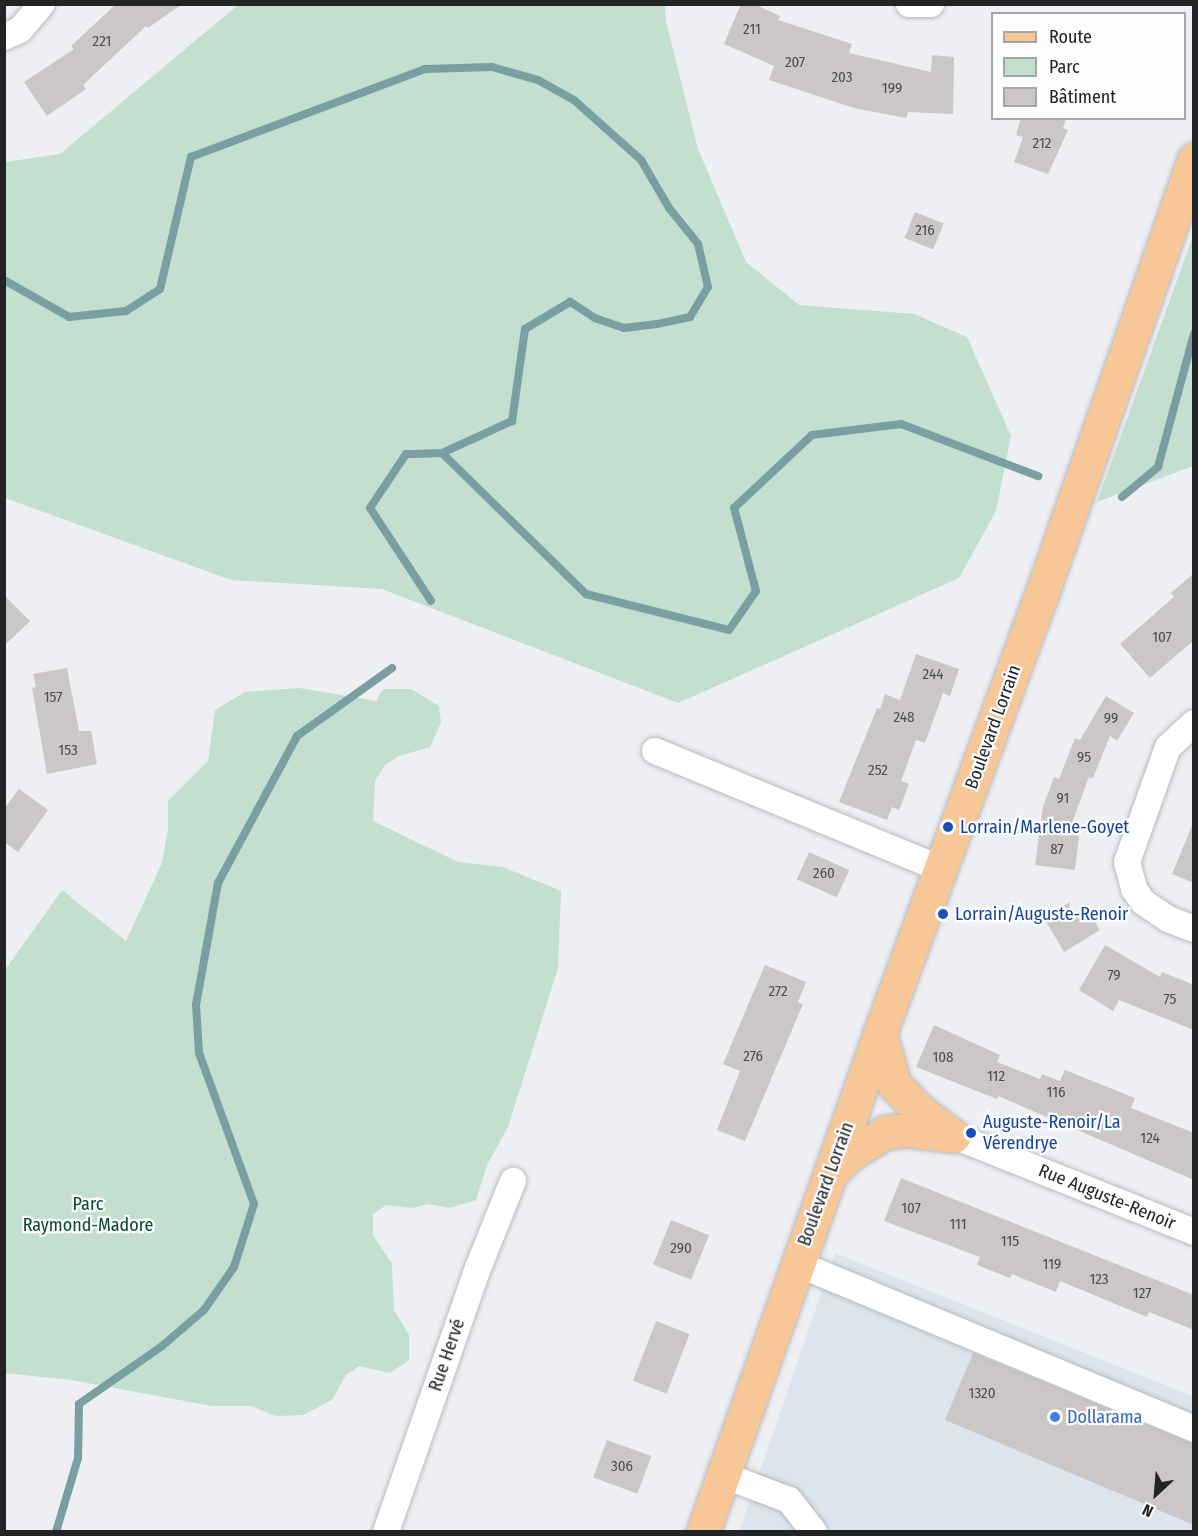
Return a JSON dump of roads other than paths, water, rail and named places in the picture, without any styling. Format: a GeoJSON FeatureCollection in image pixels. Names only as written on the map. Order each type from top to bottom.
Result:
{"type":"FeatureCollection","features":[{"type":"Feature","properties":{"kind":"main road","name":"Boulevard Lorrain"},"geometry":{"type":"LineString","coordinates":[[702,1532],[880,1033],[1044,588],[1194,159]]}},
{"type":"Feature","properties":{"kind":"main road"},"geometry":{"type":"LineString","coordinates":[[880,1033],[894,1084],[920,1111],[954,1136]]}},
{"type":"Feature","properties":{"kind":"main road"},"geometry":{"type":"LineString","coordinates":[[830,1175],[850,1154],[886,1132],[908,1130],[954,1136]]}},
{"type":"Feature","properties":{"kind":"street"},"geometry":{"type":"LineString","coordinates":[[4,37],[20,30],[42,4]]}},
{"type":"Feature","properties":{"kind":"street"},"geometry":{"type":"LineString","coordinates":[[909,4],[931,4]]}},
{"type":"Feature","properties":{"kind":"street"},"geometry":{"type":"LineString","coordinates":[[1194,723],[1164,755],[1127,862],[1134,889],[1143,902],[1168,919],[1194,929]]}},
{"type":"Feature","properties":{"kind":"street"},"geometry":{"type":"LineString","coordinates":[[655,751],[941,869]]}},
{"type":"Feature","properties":{"kind":"street","name":"Rue Auguste-Renoir"},"geometry":{"type":"LineString","coordinates":[[954,1136],[1194,1232]]}},
{"type":"Feature","properties":{"kind":"street","name":"Rue Hervé"},"geometry":{"type":"LineString","coordinates":[[386,1532],[478,1268],[513,1181]]}},
{"type":"Feature","properties":{"kind":"street"},"geometry":{"type":"LineString","coordinates":[[798,1264],[1194,1429]]}},
{"type":"Feature","properties":{"kind":"street"},"geometry":{"type":"LineString","coordinates":[[723,1475],[789,1500],[814,1532]]}},
{"type":"Feature","properties":{"kind":"waterway"},"geometry":{"type":"LineString","coordinates":[[4,280],[69,317],[126,311],[160,289],[191,157],[425,69],[492,67],[538,80],[574,100],[641,160],[669,208],[698,244],[708,287],[690,317],[624,328],[595,318],[570,302],[525,329],[512,421],[442,453],[406,454],[370,508],[431,601]]}},
{"type":"Feature","properties":{"kind":"waterway"},"geometry":{"type":"LineString","coordinates":[[1122,497],[1158,467],[1194,334]]}},
{"type":"Feature","properties":{"kind":"waterway"},"geometry":{"type":"LineString","coordinates":[[442,453],[586,594],[729,630],[756,591],[734,508],[812,435],[901,424],[1038,476]]}},
{"type":"Feature","properties":{"kind":"waterway"},"geometry":{"type":"LineString","coordinates":[[56,1532],[78,1458],[79,1404],[162,1346],[204,1310],[234,1267],[254,1204],[199,1053],[196,1005],[218,883],[297,736],[392,668]]}},
{"type":"Feature","properties":{"kind":"place","name":"Lorrain/Marlene-Goyet"},"geometry":{"type":"Point","coordinates":[948,827]}},
{"type":"Feature","properties":{"kind":"place","name":"Lorrain/Auguste-Renoir"},"geometry":{"type":"Point","coordinates":[943,914]}},
{"type":"Feature","properties":{"kind":"place","name":"Auguste-Renoir/La Vérendrye"},"geometry":{"type":"Point","coordinates":[971,1133]}},
{"type":"Feature","properties":{"kind":"place","name":"Dollarama"},"geometry":{"type":"Point","coordinates":[1055,1417]}},
{"type":"Feature","properties":{"kind":"park label","name":"Parc Raymond-Madore"},"geometry":{"type":"Point","coordinates":[88,1215]}}]}
